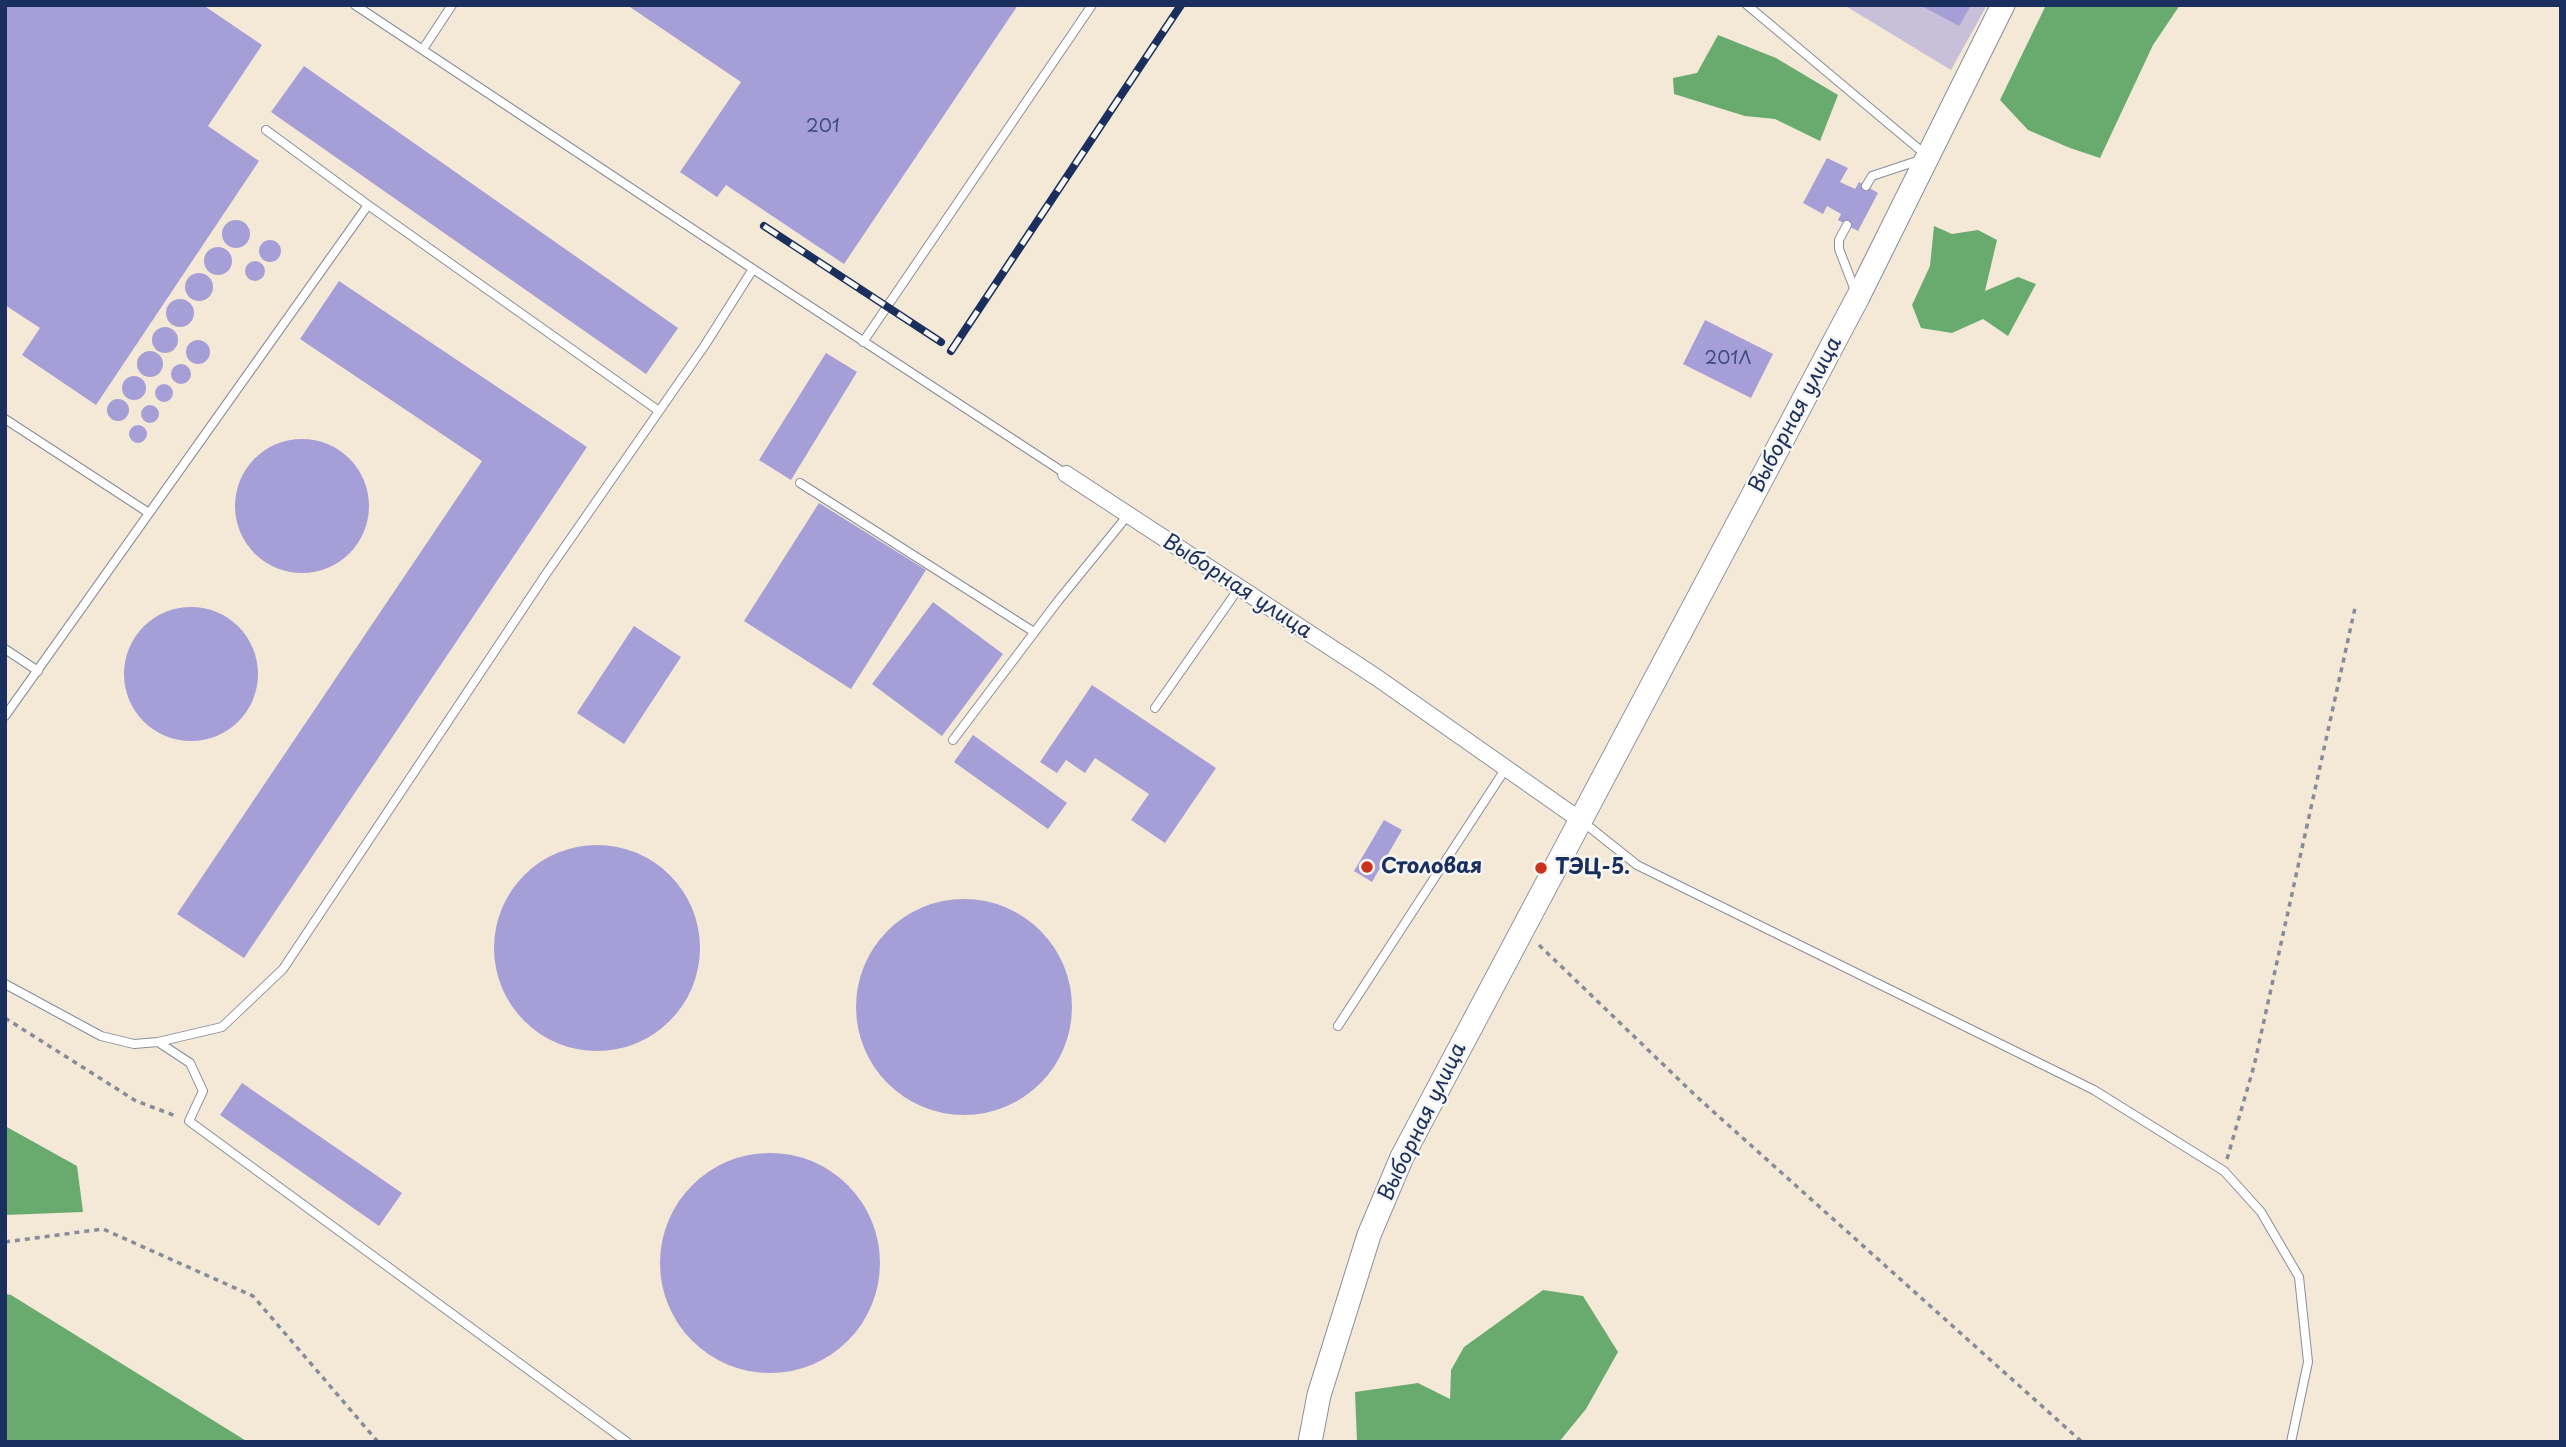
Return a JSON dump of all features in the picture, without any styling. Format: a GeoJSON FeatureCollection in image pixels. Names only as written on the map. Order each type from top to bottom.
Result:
{"type":"FeatureCollection","features":[{"type":"Feature","properties":{"kind":"main road","name":"Выборная улица"},"geometry":{"type":"LineString","coordinates":[[1310,1442],[1319,1395],[1369,1235],[1402,1157],[1858,297],[2003,5]]}},
{"type":"Feature","properties":{"kind":"street","name":"Выборная улица"},"geometry":{"type":"LineString","coordinates":[[1066,474],[1376,677],[1580,820]]}},
{"type":"Feature","properties":{"kind":"lane"},"geometry":{"type":"LineString","coordinates":[[355,5],[1066,474]]}},
{"type":"Feature","properties":{"kind":"lane"},"geometry":{"type":"LineString","coordinates":[[422,49],[452,5]]}},
{"type":"Feature","properties":{"kind":"lane"},"geometry":{"type":"LineString","coordinates":[[863,342],[1092,5]]}},
{"type":"Feature","properties":{"kind":"lane"},"geometry":{"type":"LineString","coordinates":[[1747,5],[1929,157]]}},
{"type":"Feature","properties":{"kind":"lane"},"geometry":{"type":"LineString","coordinates":[[266,130],[659,411]]}},
{"type":"Feature","properties":{"kind":"lane"},"geometry":{"type":"LineString","coordinates":[[1866,186],[1872,176],[1929,157]]}},
{"type":"Feature","properties":{"kind":"lane"},"geometry":{"type":"LineString","coordinates":[[5,716],[368,205]]}},
{"type":"Feature","properties":{"kind":"lane"},"geometry":{"type":"LineString","coordinates":[[1847,225],[1839,240],[1839,249],[1858,297]]}},
{"type":"Feature","properties":{"kind":"lane"},"geometry":{"type":"LineString","coordinates":[[5,984],[101,1035],[134,1044],[158,1042],[222,1027],[282,969],[538,586],[705,345],[752,269]]}},
{"type":"Feature","properties":{"kind":"lane"},"geometry":{"type":"LineString","coordinates":[[5,419],[149,513]]}},
{"type":"Feature","properties":{"kind":"lane"},"geometry":{"type":"LineString","coordinates":[[800,483],[1034,632]]}},
{"type":"Feature","properties":{"kind":"lane"},"geometry":{"type":"LineString","coordinates":[[953,740],[1034,632],[1128,515]]}},
{"type":"Feature","properties":{"kind":"lane"},"geometry":{"type":"LineString","coordinates":[[1155,708],[1239,588]]}},
{"type":"Feature","properties":{"kind":"lane"},"geometry":{"type":"LineString","coordinates":[[5,649],[38,671]]}},
{"type":"Feature","properties":{"kind":"lane"},"geometry":{"type":"LineString","coordinates":[[1338,1026],[1506,768]]}},
{"type":"Feature","properties":{"kind":"lane"},"geometry":{"type":"LineString","coordinates":[[1580,820],[1637,865],[2094,1090],[2224,1171],[2261,1212],[2299,1277],[2308,1362],[2291,1442]]}},
{"type":"Feature","properties":{"kind":"lane"},"geometry":{"type":"LineString","coordinates":[[158,1042],[190,1062],[203,1091],[189,1121],[627,1442]]}},
{"type":"Feature","properties":{"kind":"path"},"geometry":{"type":"LineString","coordinates":[[2224,1171],[2254,1066],[2355,608]]}},
{"type":"Feature","properties":{"kind":"path"},"geometry":{"type":"LineString","coordinates":[[1522,929],[1698,1097],[2082,1442]]}},
{"type":"Feature","properties":{"kind":"path"},"geometry":{"type":"LineString","coordinates":[[5,1018],[136,1101],[189,1121]]}},
{"type":"Feature","properties":{"kind":"path"},"geometry":{"type":"LineString","coordinates":[[5,1242],[103,1229],[253,1296],[378,1442]]}},
{"type":"Feature","properties":{"kind":"shaded area"},"geometry":{"type":"Polygon","coordinates":[[[1844,5],[1987,5],[1951,70],[1844,5]]]}},
{"type":"Feature","properties":{"kind":"green space"},"geometry":{"type":"Polygon","coordinates":[[[2046,5],[2180,5],[2153,45],[2100,158],[2028,130],[2000,100],[2046,5]]]}},
{"type":"Feature","properties":{"kind":"green space"},"geometry":{"type":"Polygon","coordinates":[[[1718,35],[1776,58],[1838,95],[1820,141],[1775,119],[1745,116],[1674,94],[1673,78],[1697,73],[1718,35]]]}},
{"type":"Feature","properties":{"kind":"green space"},"geometry":{"type":"Polygon","coordinates":[[[1934,226],[1952,234],[1978,230],[1997,240],[1985,291],[2018,277],[2036,284],[2008,336],[1983,319],[1952,333],[1921,328],[1912,305],[1930,266],[1934,226]]]}},
{"type":"Feature","properties":{"kind":"green space"},"geometry":{"type":"Polygon","coordinates":[[[5,1126],[77,1166],[83,1212],[5,1215],[5,1126]]]}},
{"type":"Feature","properties":{"kind":"green space"},"geometry":{"type":"Polygon","coordinates":[[[1543,1290],[1583,1296],[1618,1352],[1586,1409],[1559,1442],[1357,1442],[1355,1392],[1418,1383],[1450,1399],[1451,1370],[1464,1347],[1543,1290]]]}},
{"type":"Feature","properties":{"kind":"green space"},"geometry":{"type":"Polygon","coordinates":[[[5,1294],[11,1295],[248,1442],[5,1442],[5,1294]]]}},
{"type":"Feature","properties":{"kind":"building"},"geometry":{"type":"Polygon","coordinates":[[[5,5],[203,5],[262,45],[208,126],[259,161],[96,405],[22,355],[40,328],[5,305],[5,5]]]}},
{"type":"Feature","properties":{"kind":"building"},"geometry":{"type":"Polygon","coordinates":[[[627,5],[1018,5],[844,264],[726,185],[717,197],[680,172],[741,82],[627,5]]]}},
{"type":"Feature","properties":{"kind":"building"},"geometry":{"type":"Polygon","coordinates":[[[1920,5],[1971,5],[1959,26],[1920,5]]]}},
{"type":"Feature","properties":{"kind":"building"},"geometry":{"type":"Polygon","coordinates":[[[304,66],[678,328],[646,374],[271,112],[304,66]]]}},
{"type":"Feature","properties":{"kind":"building"},"geometry":{"type":"Polygon","coordinates":[[[1827,158],[1848,168],[1840,182],[1855,189],[1859,182],[1878,193],[1858,231],[1838,220],[1841,214],[1827,206],[1823,214],[1803,203],[1827,158]]]}},
{"type":"Feature","properties":{"kind":"building"},"geometry":{"type":"Polygon","coordinates":[[[236,220],[246,224],[250,234],[246,244],[236,248],[226,244],[222,234],[226,224],[236,220]]]}},
{"type":"Feature","properties":{"kind":"building"},"geometry":{"type":"Polygon","coordinates":[[[270,240],[278,243],[281,251],[278,259],[270,262],[262,259],[259,251],[262,243],[270,240]]]}},
{"type":"Feature","properties":{"kind":"building"},"geometry":{"type":"Polygon","coordinates":[[[218,247],[228,251],[232,261],[228,271],[218,275],[208,271],[204,261],[208,251],[218,247]]]}},
{"type":"Feature","properties":{"kind":"building"},"geometry":{"type":"Polygon","coordinates":[[[251,261],[259,261],[265,271],[259,281],[251,281],[245,275],[245,267],[251,261]]]}},
{"type":"Feature","properties":{"kind":"building"},"geometry":{"type":"Polygon","coordinates":[[[199,273],[209,277],[213,287],[209,297],[199,301],[189,297],[185,287],[189,277],[199,273]]]}},
{"type":"Feature","properties":{"kind":"building"},"geometry":{"type":"Polygon","coordinates":[[[339,281],[587,447],[244,958],[177,914],[482,461],[300,339],[339,281]]]}},
{"type":"Feature","properties":{"kind":"building"},"geometry":{"type":"Polygon","coordinates":[[[180,299],[190,303],[194,313],[190,323],[180,327],[170,323],[166,313],[170,303],[180,299]]]}},
{"type":"Feature","properties":{"kind":"building"},"geometry":{"type":"Polygon","coordinates":[[[1705,320],[1773,354],[1751,398],[1683,364],[1705,320]]]}},
{"type":"Feature","properties":{"kind":"building"},"geometry":{"type":"Polygon","coordinates":[[[165,327],[174,331],[178,340],[174,349],[165,353],[156,349],[152,340],[156,331],[165,327]]]}},
{"type":"Feature","properties":{"kind":"building"},"geometry":{"type":"Polygon","coordinates":[[[198,340],[206,344],[210,352],[206,360],[198,364],[190,360],[186,352],[190,344],[198,340]]]}},
{"type":"Feature","properties":{"kind":"building"},"geometry":{"type":"Polygon","coordinates":[[[150,351],[159,355],[163,364],[159,373],[150,377],[141,373],[137,364],[141,355],[150,351]]]}},
{"type":"Feature","properties":{"kind":"building"},"geometry":{"type":"Polygon","coordinates":[[[826,353],[857,372],[791,480],[759,460],[826,353]]]}},
{"type":"Feature","properties":{"kind":"building"},"geometry":{"type":"Polygon","coordinates":[[[181,364],[188,367],[191,374],[188,381],[181,384],[174,381],[171,374],[174,367],[181,364]]]}},
{"type":"Feature","properties":{"kind":"building"},"geometry":{"type":"Polygon","coordinates":[[[134,376],[142,380],[146,388],[142,396],[134,400],[126,396],[122,388],[126,380],[134,376]]]}},
{"type":"Feature","properties":{"kind":"building"},"geometry":{"type":"Polygon","coordinates":[[[164,384],[170,387],[173,393],[170,399],[164,402],[158,399],[155,393],[158,387],[164,384]]]}},
{"type":"Feature","properties":{"kind":"building"},"geometry":{"type":"Polygon","coordinates":[[[114,399],[122,399],[129,406],[129,414],[122,421],[114,421],[107,414],[107,406],[114,399]]]}},
{"type":"Feature","properties":{"kind":"building"},"geometry":{"type":"Polygon","coordinates":[[[150,405],[156,408],[159,414],[156,420],[150,423],[144,420],[141,414],[144,408],[150,405]]]}},
{"type":"Feature","properties":{"kind":"building"},"geometry":{"type":"Polygon","coordinates":[[[138,425],[144,428],[147,434],[144,440],[138,443],[132,440],[129,434],[132,428],[138,425]]]}},
{"type":"Feature","properties":{"kind":"building"},"geometry":{"type":"Polygon","coordinates":[[[302,439],[327,445],[349,459],[363,481],[369,506],[363,531],[349,553],[327,567],[302,573],[277,567],[255,553],[241,531],[235,506],[241,481],[255,459],[277,445],[302,439]]]}},
{"type":"Feature","properties":{"kind":"building"},"geometry":{"type":"Polygon","coordinates":[[[819,503],[926,570],[851,689],[744,621],[819,503]]]}},
{"type":"Feature","properties":{"kind":"building"},"geometry":{"type":"Polygon","coordinates":[[[933,602],[1003,654],[942,736],[872,684],[933,602]]]}},
{"type":"Feature","properties":{"kind":"building"},"geometry":{"type":"Polygon","coordinates":[[[191,607],[217,612],[239,626],[253,648],[258,674],[253,700],[239,722],[217,736],[191,741],[165,736],[143,722],[129,700],[124,674],[129,648],[143,626],[165,612],[191,607]]]}},
{"type":"Feature","properties":{"kind":"building"},"geometry":{"type":"Polygon","coordinates":[[[634,626],[681,657],[624,744],[577,713],[634,626]]]}},
{"type":"Feature","properties":{"kind":"building"},"geometry":{"type":"Polygon","coordinates":[[[1092,685],[1216,768],[1165,843],[1131,820],[1149,794],[1095,758],[1085,773],[1066,760],[1057,773],[1040,762],[1092,685]]]}},
{"type":"Feature","properties":{"kind":"building"},"geometry":{"type":"Polygon","coordinates":[[[973,735],[1067,803],[1048,829],[954,762],[973,735]]]}},
{"type":"Feature","properties":{"kind":"building"},"geometry":{"type":"Polygon","coordinates":[[[1384,820],[1402,830],[1372,882],[1354,871],[1384,820]]]}},
{"type":"Feature","properties":{"kind":"building"},"geometry":{"type":"Polygon","coordinates":[[[597,845],[636,853],[654,862],[670,875],[683,891],[692,909],[700,948],[692,987],[683,1005],[670,1021],[654,1034],[636,1043],[597,1051],[558,1043],[540,1034],[524,1021],[511,1005],[502,987],[494,948],[502,909],[511,891],[524,875],[540,862],[558,853],[597,845]]]}},
{"type":"Feature","properties":{"kind":"building"},"geometry":{"type":"Polygon","coordinates":[[[964,899],[1005,907],[1024,917],[1040,931],[1054,947],[1064,966],[1072,1007],[1064,1048],[1054,1067],[1040,1083],[1024,1097],[1005,1107],[964,1115],[923,1107],[904,1097],[888,1083],[874,1067],[864,1048],[856,1007],[864,966],[874,947],[888,931],[904,917],[923,907],[964,899]]]}},
{"type":"Feature","properties":{"kind":"building"},"geometry":{"type":"Polygon","coordinates":[[[242,1083],[402,1193],[379,1226],[220,1115],[242,1083]]]}},
{"type":"Feature","properties":{"kind":"building"},"geometry":{"type":"Polygon","coordinates":[[[770,1153],[791,1155],[822,1166],[848,1185],[867,1211],[878,1242],[878,1284],[867,1315],[848,1341],[822,1360],[791,1371],[770,1373],[749,1371],[718,1360],[692,1341],[673,1315],[662,1284],[660,1263],[662,1242],[673,1211],[692,1185],[718,1166],[749,1155],[770,1153]]]}},
{"type":"Feature","properties":{"kind":"railway"},"geometry":{"type":"LineString","coordinates":[[951,351],[1181,5]]}},
{"type":"Feature","properties":{"kind":"railway"},"geometry":{"type":"LineString","coordinates":[[764,226],[941,342]]}},
{"type":"Feature","properties":{"kind":"place","name":"Столовая"},"geometry":{"type":"Point","coordinates":[1367,867]}},
{"type":"Feature","properties":{"kind":"place","name":"ТЭЦ-5."},"geometry":{"type":"Point","coordinates":[1541,868]}}]}
